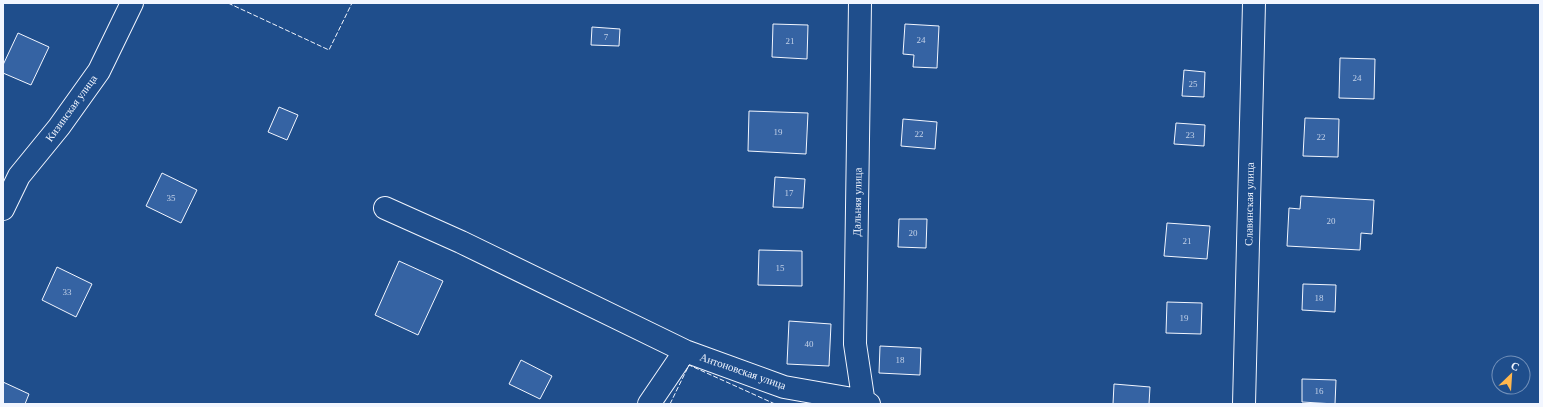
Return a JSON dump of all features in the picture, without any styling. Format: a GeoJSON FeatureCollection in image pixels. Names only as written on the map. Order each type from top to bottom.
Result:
{"type":"FeatureCollection","features":[{"type":"Feature","properties":{"kind":"street","name":"Кизинская улица"},"geometry":{"type":"LineString","coordinates":[[3,208],[19,176],[59,126],[99,71],[132,3]]}},
{"type":"Feature","properties":{"kind":"street","name":"Дальняя улица"},"geometry":{"type":"LineString","coordinates":[[860,3],[855,344],[866,403]]}},
{"type":"Feature","properties":{"kind":"street","name":"Славянская улица"},"geometry":{"type":"LineString","coordinates":[[1244,404],[1254,3]]}},
{"type":"Feature","properties":{"kind":"street"},"geometry":{"type":"LineString","coordinates":[[385,208],[461,242],[685,351]]}},
{"type":"Feature","properties":{"kind":"street","name":"Антоновская улица"},"geometry":{"type":"LineString","coordinates":[[649,404],[685,351],[784,387],[866,403]]}},
{"type":"Feature","properties":{"kind":"building"},"geometry":{"type":"Polygon","coordinates":[[[773,24],[808,25],[807,59],[772,57],[773,24]]]}},
{"type":"Feature","properties":{"kind":"building"},"geometry":{"type":"Polygon","coordinates":[[[905,24],[939,26],[937,68],[913,67],[914,55],[903,54],[905,24]]]}},
{"type":"Feature","properties":{"kind":"building"},"geometry":{"type":"Polygon","coordinates":[[[592,27],[620,29],[619,46],[591,45],[592,27]]]}},
{"type":"Feature","properties":{"kind":"building"},"geometry":{"type":"Polygon","coordinates":[[[18,33],[49,47],[31,85],[3,73],[3,65],[18,33]]]}},
{"type":"Feature","properties":{"kind":"building"},"geometry":{"type":"Polygon","coordinates":[[[1340,58],[1375,59],[1374,99],[1339,98],[1340,58]]]}},
{"type":"Feature","properties":{"kind":"building"},"geometry":{"type":"Polygon","coordinates":[[[1184,70],[1205,72],[1204,97],[1182,96],[1184,70]]]}},
{"type":"Feature","properties":{"kind":"building"},"geometry":{"type":"Polygon","coordinates":[[[279,107],[298,115],[287,140],[268,132],[279,107]]]}},
{"type":"Feature","properties":{"kind":"building"},"geometry":{"type":"Polygon","coordinates":[[[749,111],[808,113],[806,154],[748,151],[749,111]]]}},
{"type":"Feature","properties":{"kind":"building"},"geometry":{"type":"Polygon","coordinates":[[[1305,118],[1339,119],[1338,157],[1303,156],[1305,118]]]}},
{"type":"Feature","properties":{"kind":"building"},"geometry":{"type":"Polygon","coordinates":[[[903,119],[937,122],[935,149],[901,146],[903,119]]]}},
{"type":"Feature","properties":{"kind":"building"},"geometry":{"type":"Polygon","coordinates":[[[1176,123],[1205,125],[1204,146],[1174,144],[1176,123]]]}},
{"type":"Feature","properties":{"kind":"building"},"geometry":{"type":"Polygon","coordinates":[[[162,173],[197,190],[181,223],[146,206],[162,173]]]}},
{"type":"Feature","properties":{"kind":"building"},"geometry":{"type":"Polygon","coordinates":[[[775,177],[805,179],[803,208],[773,207],[775,177]]]}},
{"type":"Feature","properties":{"kind":"building"},"geometry":{"type":"Polygon","coordinates":[[[1301,196],[1374,200],[1372,234],[1361,233],[1360,250],[1287,246],[1289,208],[1300,209],[1301,196]]]}},
{"type":"Feature","properties":{"kind":"building"},"geometry":{"type":"Polygon","coordinates":[[[899,219],[927,219],[926,248],[898,247],[899,219]]]}},
{"type":"Feature","properties":{"kind":"building"},"geometry":{"type":"Polygon","coordinates":[[[1167,223],[1210,226],[1207,259],[1164,256],[1167,223]]]}},
{"type":"Feature","properties":{"kind":"building"},"geometry":{"type":"Polygon","coordinates":[[[759,250],[802,251],[802,286],[758,285],[759,250]]]}},
{"type":"Feature","properties":{"kind":"building"},"geometry":{"type":"Polygon","coordinates":[[[399,261],[443,281],[418,335],[375,315],[399,261]]]}},
{"type":"Feature","properties":{"kind":"building"},"geometry":{"type":"Polygon","coordinates":[[[57,267],[92,284],[76,317],[42,300],[57,267]]]}},
{"type":"Feature","properties":{"kind":"building"},"geometry":{"type":"Polygon","coordinates":[[[1303,284],[1336,285],[1335,312],[1302,310],[1303,284]]]}},
{"type":"Feature","properties":{"kind":"building"},"geometry":{"type":"Polygon","coordinates":[[[1167,302],[1202,303],[1201,334],[1166,333],[1167,302]]]}},
{"type":"Feature","properties":{"kind":"building"},"geometry":{"type":"Polygon","coordinates":[[[789,321],[831,324],[829,366],[787,364],[789,321]]]}},
{"type":"Feature","properties":{"kind":"building"},"geometry":{"type":"Polygon","coordinates":[[[880,346],[921,348],[920,375],[879,373],[880,346]]]}},
{"type":"Feature","properties":{"kind":"building"},"geometry":{"type":"Polygon","coordinates":[[[521,360],[552,376],[540,399],[509,384],[521,360]]]}},
{"type":"Feature","properties":{"kind":"building"},"geometry":{"type":"Polygon","coordinates":[[[1302,379],[1336,380],[1335,404],[1302,402],[1302,379]]]}},
{"type":"Feature","properties":{"kind":"building"},"geometry":{"type":"Polygon","coordinates":[[[3,382],[29,394],[25,404],[3,404],[3,382]]]}},
{"type":"Feature","properties":{"kind":"building"},"geometry":{"type":"Polygon","coordinates":[[[1114,384],[1150,387],[1149,404],[1113,404],[1114,384]]]}},
{"type":"Feature","properties":{"kind":"fence"},"geometry":{"type":"LineString","coordinates":[[228,3],[329,50],[352,3]]}},
{"type":"Feature","properties":{"kind":"fence"},"geometry":{"type":"LineString","coordinates":[[670,404],[689,365],[775,404]]}}]}
